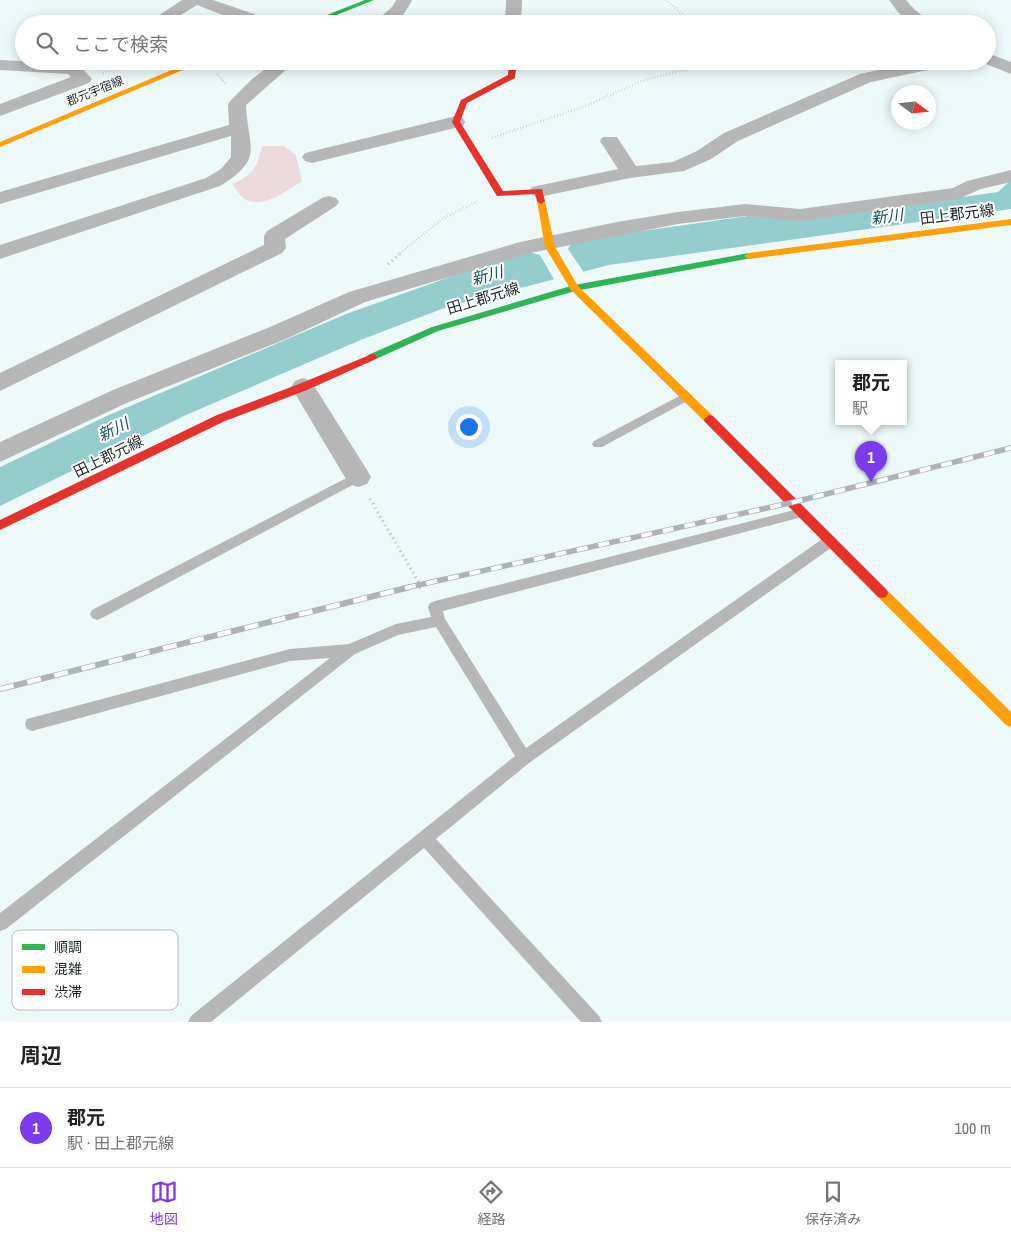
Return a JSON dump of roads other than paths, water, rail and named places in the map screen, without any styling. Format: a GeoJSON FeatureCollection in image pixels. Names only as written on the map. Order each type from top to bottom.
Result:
{"type":"FeatureCollection","features":[{"type":"Feature","properties":{"kind":"street"},"geometry":{"type":"LineString","coordinates":[[169,15],[194,0]]}},
{"type":"Feature","properties":{"kind":"street"},"geometry":{"type":"LineString","coordinates":[[198,0],[240,15]]}},
{"type":"Feature","properties":{"kind":"street"},"geometry":{"type":"LineString","coordinates":[[307,15],[344,0]]}},
{"type":"Feature","properties":{"kind":"street"},"geometry":{"type":"LineString","coordinates":[[331,15],[371,0]]}},
{"type":"Feature","properties":{"kind":"street"},"geometry":{"type":"LineString","coordinates":[[392,15],[399,10],[404,0]]}},
{"type":"Feature","properties":{"kind":"street"},"geometry":{"type":"LineString","coordinates":[[513,15],[514,0]]}},
{"type":"Feature","properties":{"kind":"street"},"geometry":{"type":"LineString","coordinates":[[898,0],[911,15]]}},
{"type":"Feature","properties":{"kind":"street"},"geometry":{"type":"LineString","coordinates":[[996,56],[1011,50]]}},
{"type":"Feature","properties":{"kind":"street"},"geometry":{"type":"LineString","coordinates":[[996,62],[1011,69]]}},
{"type":"Feature","properties":{"kind":"street"},"geometry":{"type":"LineString","coordinates":[[0,65],[15,66]]}},
{"type":"Feature","properties":{"kind":"street"},"geometry":{"type":"LineString","coordinates":[[0,110],[83,79],[74,70]]}},
{"type":"Feature","properties":{"kind":"street","name":"郡元宇宿線"},"geometry":{"type":"LineString","coordinates":[[1,144],[180,70]]}},
{"type":"Feature","properties":{"kind":"street"},"geometry":{"type":"LineString","coordinates":[[0,252],[213,182],[238,166],[244,155],[239,128],[238,104],[244,95],[276,70]]}},
{"type":"Feature","properties":{"kind":"street"},"geometry":{"type":"LineString","coordinates":[[456,122],[464,102],[512,76],[512,70]]}},
{"type":"Feature","properties":{"kind":"street"},"geometry":{"type":"LineString","coordinates":[[456,122],[500,194],[539,191],[630,172],[676,167],[704,155],[730,137],[866,78],[903,70]]}},
{"type":"Feature","properties":{"kind":"street"},"geometry":{"type":"LineString","coordinates":[[0,76],[39,77],[54,89]]}},
{"type":"Feature","properties":{"kind":"street"},"geometry":{"type":"LineString","coordinates":[[312,157],[456,122]]}},
{"type":"Feature","properties":{"kind":"street"},"geometry":{"type":"LineString","coordinates":[[0,198],[239,128]]}},
{"type":"Feature","properties":{"kind":"street"},"geometry":{"type":"LineString","coordinates":[[610,141],[630,172]]}},
{"type":"Feature","properties":{"kind":"street"},"geometry":{"type":"LineString","coordinates":[[0,453],[121,396],[278,334],[305,319],[357,297],[459,265],[549,244],[678,218],[746,210],[800,215],[958,193],[974,184],[1011,176]]}},
{"type":"Feature","properties":{"kind":"street"},"geometry":{"type":"LineString","coordinates":[[539,191],[549,244],[573,286],[794,502],[802,513],[1011,721]]}},
{"type":"Feature","properties":{"kind":"street"},"geometry":{"type":"LineString","coordinates":[[0,383],[275,248],[274,236],[329,202]]}},
{"type":"Feature","properties":{"kind":"street","name":"田上郡元線"},"geometry":{"type":"LineString","coordinates":[[0,525],[221,418],[303,388],[435,328],[573,286],[735,258],[1011,222]]}},
{"type":"Feature","properties":{"kind":"street"},"geometry":{"type":"LineString","coordinates":[[303,388],[358,477]]}},
{"type":"Feature","properties":{"kind":"lane"},"geometry":{"type":"LineString","coordinates":[[598,444],[687,396]]}},
{"type":"Feature","properties":{"kind":"lane"},"geometry":{"type":"LineString","coordinates":[[97,614],[358,477]]}},
{"type":"Feature","properties":{"kind":"lane"},"geometry":{"type":"LineString","coordinates":[[0,924],[350,650],[437,614],[802,513]]}},
{"type":"Feature","properties":{"kind":"lane"},"geometry":{"type":"LineString","coordinates":[[197,1022],[524,758],[830,541]]}},
{"type":"Feature","properties":{"kind":"lane"},"geometry":{"type":"LineString","coordinates":[[437,614],[524,758]]}},
{"type":"Feature","properties":{"kind":"lane"},"geometry":{"type":"LineString","coordinates":[[32,724],[290,655],[350,650]]}},
{"type":"Feature","properties":{"kind":"lane"},"geometry":{"type":"LineString","coordinates":[[425,838],[593,1022]]}},
{"type":"Feature","properties":{"kind":"water","name":"新川"},"geometry":{"type":"Polygon","coordinates":[[[1011,182],[1011,209],[609,265],[447,307],[363,339],[186,415],[0,506],[0,467],[109,415],[346,314],[497,260],[586,239],[748,216],[799,220],[998,192],[1011,182]]]}},
{"type":"Feature","properties":{"kind":"railway"},"geometry":{"type":"LineString","coordinates":[[405,588],[794,502],[1011,448]]}},
{"type":"Feature","properties":{"kind":"railway"},"geometry":{"type":"LineString","coordinates":[[0,689],[410,587]]}},
{"type":"Feature","properties":{"kind":"place","name":"郡元"},"geometry":{"type":"Point","coordinates":[871,482]}}]}
